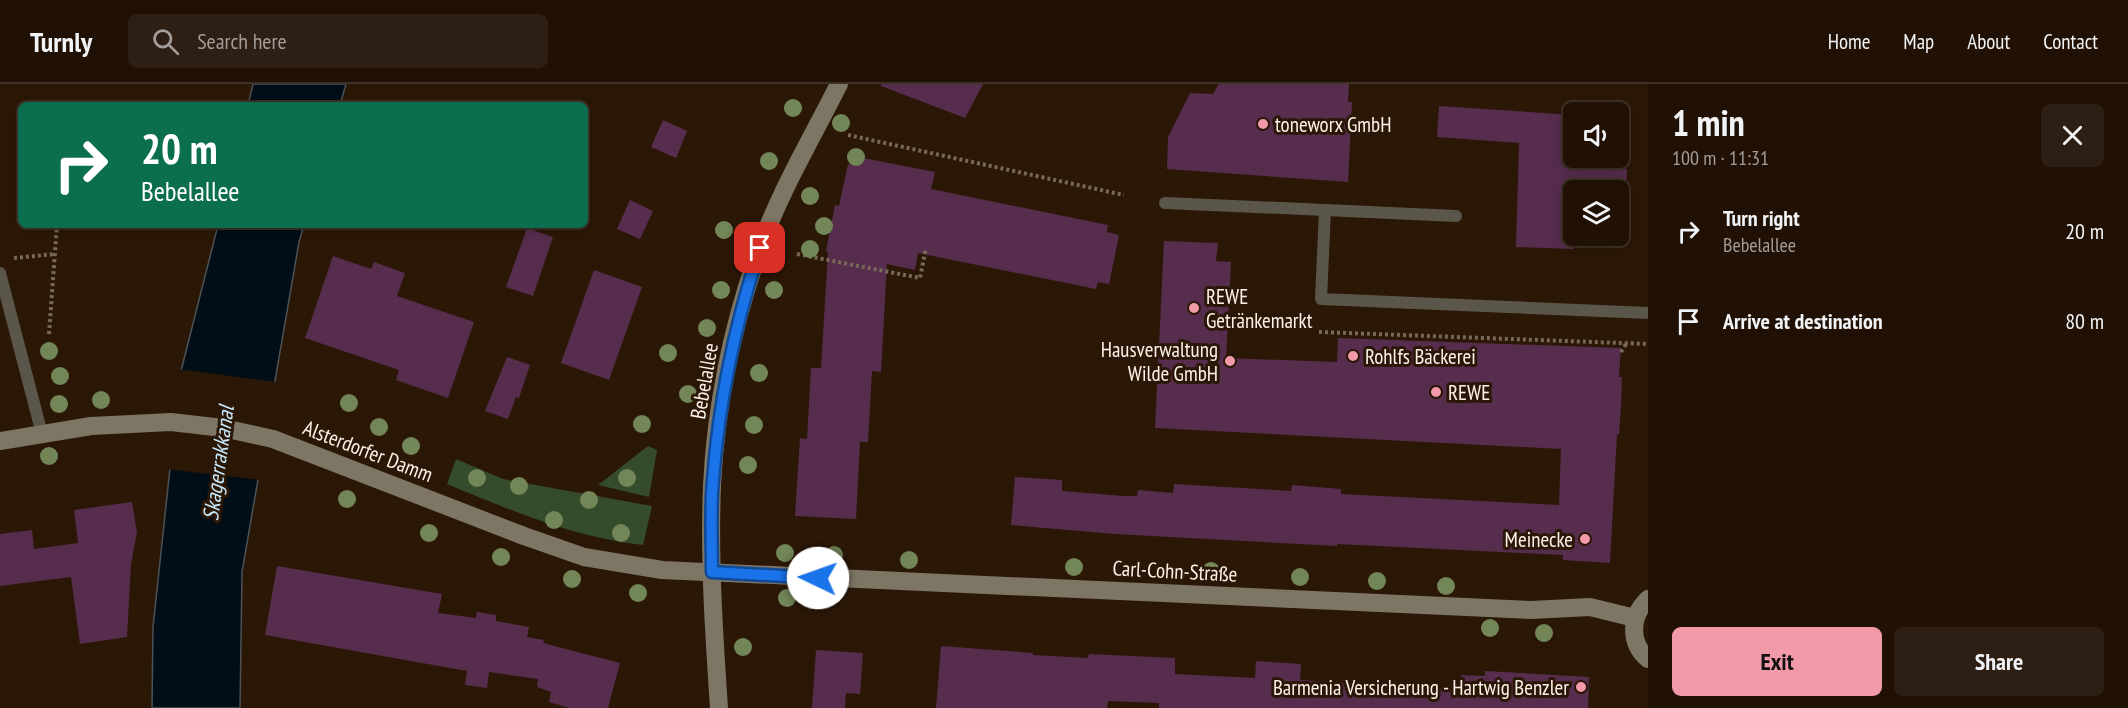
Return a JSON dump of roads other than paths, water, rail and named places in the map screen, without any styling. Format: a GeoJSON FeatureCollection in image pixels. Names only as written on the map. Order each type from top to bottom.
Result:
{"type":"FeatureCollection","features":[{"type":"Feature","properties":{"kind":"street","name":"Bebelallee"},"geometry":{"type":"LineString","coordinates":[[719,708],[712,572],[712,482],[729,357],[744,298],[771,219],[839,84]]}},
{"type":"Feature","properties":{"kind":"street","name":"Alsterdorfer Damm"},"geometry":{"type":"LineString","coordinates":[[0,441],[91,426],[171,422],[223,428],[273,439],[584,557],[662,570],[712,572]]}},
{"type":"Feature","properties":{"kind":"street","name":"Carl-Cohn-Straße"},"geometry":{"type":"LineString","coordinates":[[712,572],[1530,610],[1590,608],[1635,618]]}},
{"type":"Feature","properties":{"kind":"street"},"geometry":{"type":"LineString","coordinates":[[1648,599],[1641,606],[1634,626],[1635,642],[1648,659]]}},
{"type":"Feature","properties":{"kind":"lane"},"geometry":{"type":"LineString","coordinates":[[1165,203],[1456,216]]}},
{"type":"Feature","properties":{"kind":"lane"},"geometry":{"type":"LineString","coordinates":[[1325,210],[1321,299],[1648,313]]}},
{"type":"Feature","properties":{"kind":"lane"},"geometry":{"type":"LineString","coordinates":[[0,273],[42,434]]}},
{"type":"Feature","properties":{"kind":"water"},"geometry":{"type":"Polygon","coordinates":[[[253,84],[346,84],[341,102],[249,102],[253,84]]]}},
{"type":"Feature","properties":{"kind":"water","name":"Skagerrakkanal"},"geometry":{"type":"Polygon","coordinates":[[[217,228],[303,228],[242,572],[240,708],[152,708],[153,627],[180,375],[217,228]]]}},
{"type":"Feature","properties":{"kind":"place","name":"toneworx GmbH"},"geometry":{"type":"Point","coordinates":[1263,124]}},
{"type":"Feature","properties":{"kind":"place","name":"REWE Getränkemarkt"},"geometry":{"type":"Point","coordinates":[1194,308]}},
{"type":"Feature","properties":{"kind":"place","name":"Rohlfs Bäckerei"},"geometry":{"type":"Point","coordinates":[1353,356]}},
{"type":"Feature","properties":{"kind":"place","name":"Hausverwaltung Wilde GmbH"},"geometry":{"type":"Point","coordinates":[1230,361]}},
{"type":"Feature","properties":{"kind":"place","name":"REWE"},"geometry":{"type":"Point","coordinates":[1436,392]}},
{"type":"Feature","properties":{"kind":"place","name":"Meinecke"},"geometry":{"type":"Point","coordinates":[1585,539]}},
{"type":"Feature","properties":{"kind":"place","name":"Barmenia Versicherung - Hartwig Benzler"},"geometry":{"type":"Point","coordinates":[1581,687]}}]}
